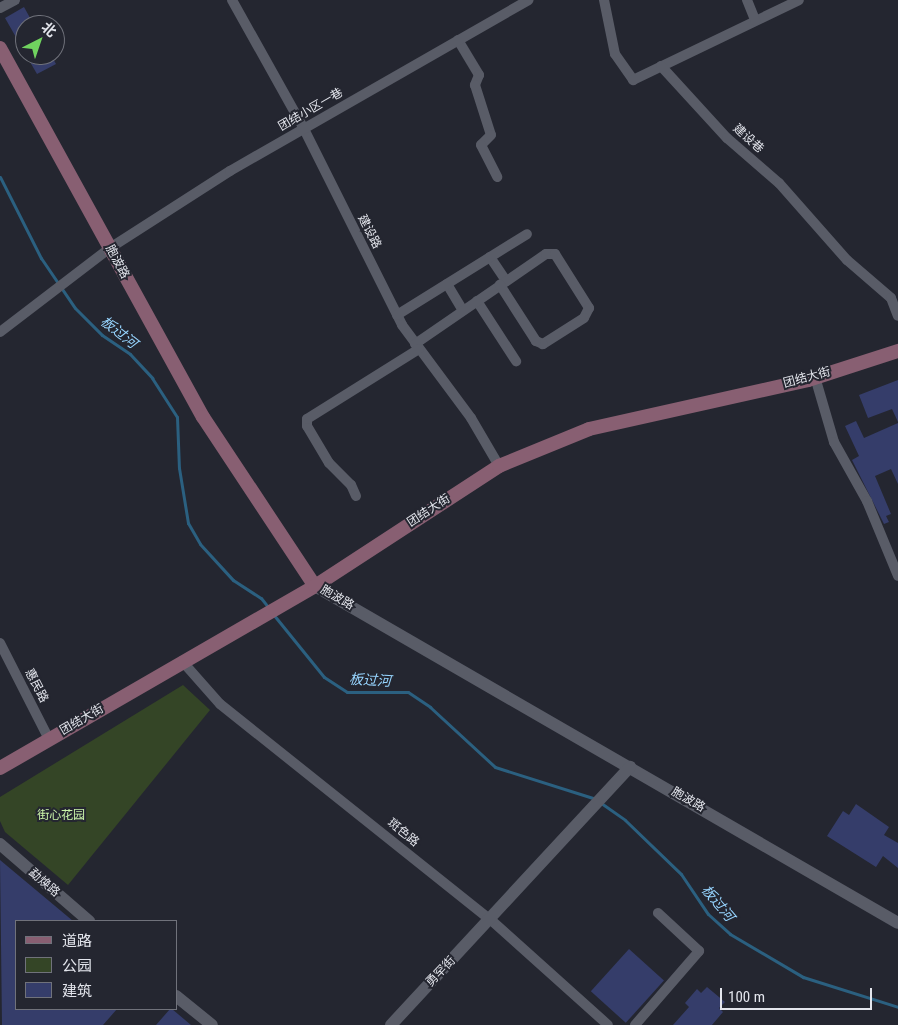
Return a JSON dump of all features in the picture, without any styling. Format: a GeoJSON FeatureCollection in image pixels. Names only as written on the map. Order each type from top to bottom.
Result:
{"type":"FeatureCollection","features":[{"type":"Feature","properties":{"kind":"main road","name":"胞波路"},"geometry":{"type":"LineString","coordinates":[[0,48],[110,248],[155,335],[204,417],[316,586]]}},
{"type":"Feature","properties":{"kind":"main road","name":"团结大街"},"geometry":{"type":"LineString","coordinates":[[0,768],[182,661],[252,624],[316,586],[498,466],[588,429],[815,377],[898,351]]}},
{"type":"Feature","properties":{"kind":"street"},"geometry":{"type":"LineString","coordinates":[[0,8],[15,0]]}},
{"type":"Feature","properties":{"kind":"street","name":"建设路"},"geometry":{"type":"LineString","coordinates":[[232,0],[304,129],[397,315],[417,346],[471,418],[498,466]]}},
{"type":"Feature","properties":{"kind":"street","name":"团结小区一巷"},"geometry":{"type":"LineString","coordinates":[[0,332],[72,279],[110,248],[230,171],[528,0]]}},
{"type":"Feature","properties":{"kind":"street"},"geometry":{"type":"LineString","coordinates":[[604,0],[616,54],[633,80],[799,0]]}},
{"type":"Feature","properties":{"kind":"street"},"geometry":{"type":"LineString","coordinates":[[747,0],[756,20]]}},
{"type":"Feature","properties":{"kind":"street"},"geometry":{"type":"LineString","coordinates":[[458,40],[479,75],[475,85],[491,135],[481,145],[497,177]]}},
{"type":"Feature","properties":{"kind":"street","name":"建设巷"},"geometry":{"type":"LineString","coordinates":[[661,66],[727,138],[779,183],[847,260],[891,298],[898,316]]}},
{"type":"Feature","properties":{"kind":"street"},"geometry":{"type":"LineString","coordinates":[[397,315],[527,234]]}},
{"type":"Feature","properties":{"kind":"street"},"geometry":{"type":"LineString","coordinates":[[356,496],[351,485],[329,463],[307,426],[307,419],[417,346],[477,301],[503,283],[546,254],[555,254],[589,308],[584,318],[543,344],[536,341],[503,283],[490,257]]}},
{"type":"Feature","properties":{"kind":"street"},"geometry":{"type":"LineString","coordinates":[[447,284],[463,311]]}},
{"type":"Feature","properties":{"kind":"street"},"geometry":{"type":"LineString","coordinates":[[477,301],[516,361]]}},
{"type":"Feature","properties":{"kind":"street"},"geometry":{"type":"LineString","coordinates":[[815,377],[834,442],[867,501],[898,576]]}},
{"type":"Feature","properties":{"kind":"street","name":"胞波路"},"geometry":{"type":"LineString","coordinates":[[316,586],[898,923]]}},
{"type":"Feature","properties":{"kind":"street","name":"惠民路"},"geometry":{"type":"LineString","coordinates":[[0,643],[50,739]]}},
{"type":"Feature","properties":{"kind":"street","name":"斑色路"},"geometry":{"type":"LineString","coordinates":[[182,661],[220,704],[491,920],[608,1025]]}},
{"type":"Feature","properties":{"kind":"street","name":"勇罕街"},"geometry":{"type":"LineString","coordinates":[[391,1025],[491,920],[630,767]]}},
{"type":"Feature","properties":{"kind":"street","name":"勐焕路"},"geometry":{"type":"LineString","coordinates":[[0,844],[88,920]]}},
{"type":"Feature","properties":{"kind":"street"},"geometry":{"type":"LineString","coordinates":[[635,1025],[699,951],[658,913]]}},
{"type":"Feature","properties":{"kind":"street"},"geometry":{"type":"LineString","coordinates":[[178,998],[212,1025]]}},
{"type":"Feature","properties":{"kind":"green space","name":"街心花园"},"geometry":{"type":"Polygon","coordinates":[[[183,685],[210,710],[68,885],[5,832],[0,821],[0,797],[183,685]]]}},
{"type":"Feature","properties":{"kind":"building"},"geometry":{"type":"Polygon","coordinates":[[[24,7],[28,15],[15,15],[15,36],[5,18],[24,7]]]}},
{"type":"Feature","properties":{"kind":"building"},"geometry":{"type":"Polygon","coordinates":[[[32,65],[54,65],[37,74],[32,65]]]}},
{"type":"Feature","properties":{"kind":"building"},"geometry":{"type":"Polygon","coordinates":[[[898,380],[898,422],[892,409],[868,418],[859,395],[898,380]]]}},
{"type":"Feature","properties":{"kind":"building"},"geometry":{"type":"Polygon","coordinates":[[[856,421],[864,438],[898,423],[898,484],[891,469],[875,476],[891,514],[886,516],[889,522],[884,524],[852,460],[859,456],[845,426],[856,421]]]}},
{"type":"Feature","properties":{"kind":"building"},"geometry":{"type":"Polygon","coordinates":[[[856,804],[889,827],[884,835],[898,843],[898,868],[883,856],[876,867],[827,836],[843,811],[849,815],[856,804]]]}},
{"type":"Feature","properties":{"kind":"building"},"geometry":{"type":"Polygon","coordinates":[[[0,860],[72,920],[15,920],[15,1010],[116,1010],[103,1025],[2,1025],[0,860]]]}},
{"type":"Feature","properties":{"kind":"building"},"geometry":{"type":"Polygon","coordinates":[[[629,949],[664,980],[626,1023],[591,991],[629,949]]]}},
{"type":"Feature","properties":{"kind":"building"},"geometry":{"type":"Polygon","coordinates":[[[707,987],[725,1002],[719,1008],[723,1012],[712,1025],[673,1025],[689,1007],[685,1003],[697,989],[701,993],[707,987]]]}},
{"type":"Feature","properties":{"kind":"building"},"geometry":{"type":"Polygon","coordinates":[[[169,1010],[173,1010],[191,1025],[156,1025],[169,1010]]]}},
{"type":"Feature","properties":{"kind":"waterway","name":"板过河"},"geometry":{"type":"LineString","coordinates":[[0,177],[41,258],[75,308],[102,335],[130,354],[152,378],[177,417],[179,468],[188,523],[200,544],[233,580],[261,598],[268,607]]}},
{"type":"Feature","properties":{"kind":"waterway","name":"板过河"},"geometry":{"type":"LineString","coordinates":[[273,614],[324,677],[347,692],[408,692],[430,707],[495,767],[596,799]]}},
{"type":"Feature","properties":{"kind":"waterway","name":"板过河"},"geometry":{"type":"LineString","coordinates":[[601,803],[625,820],[681,874],[708,914],[730,934],[803,977],[898,1007]]}}]}
